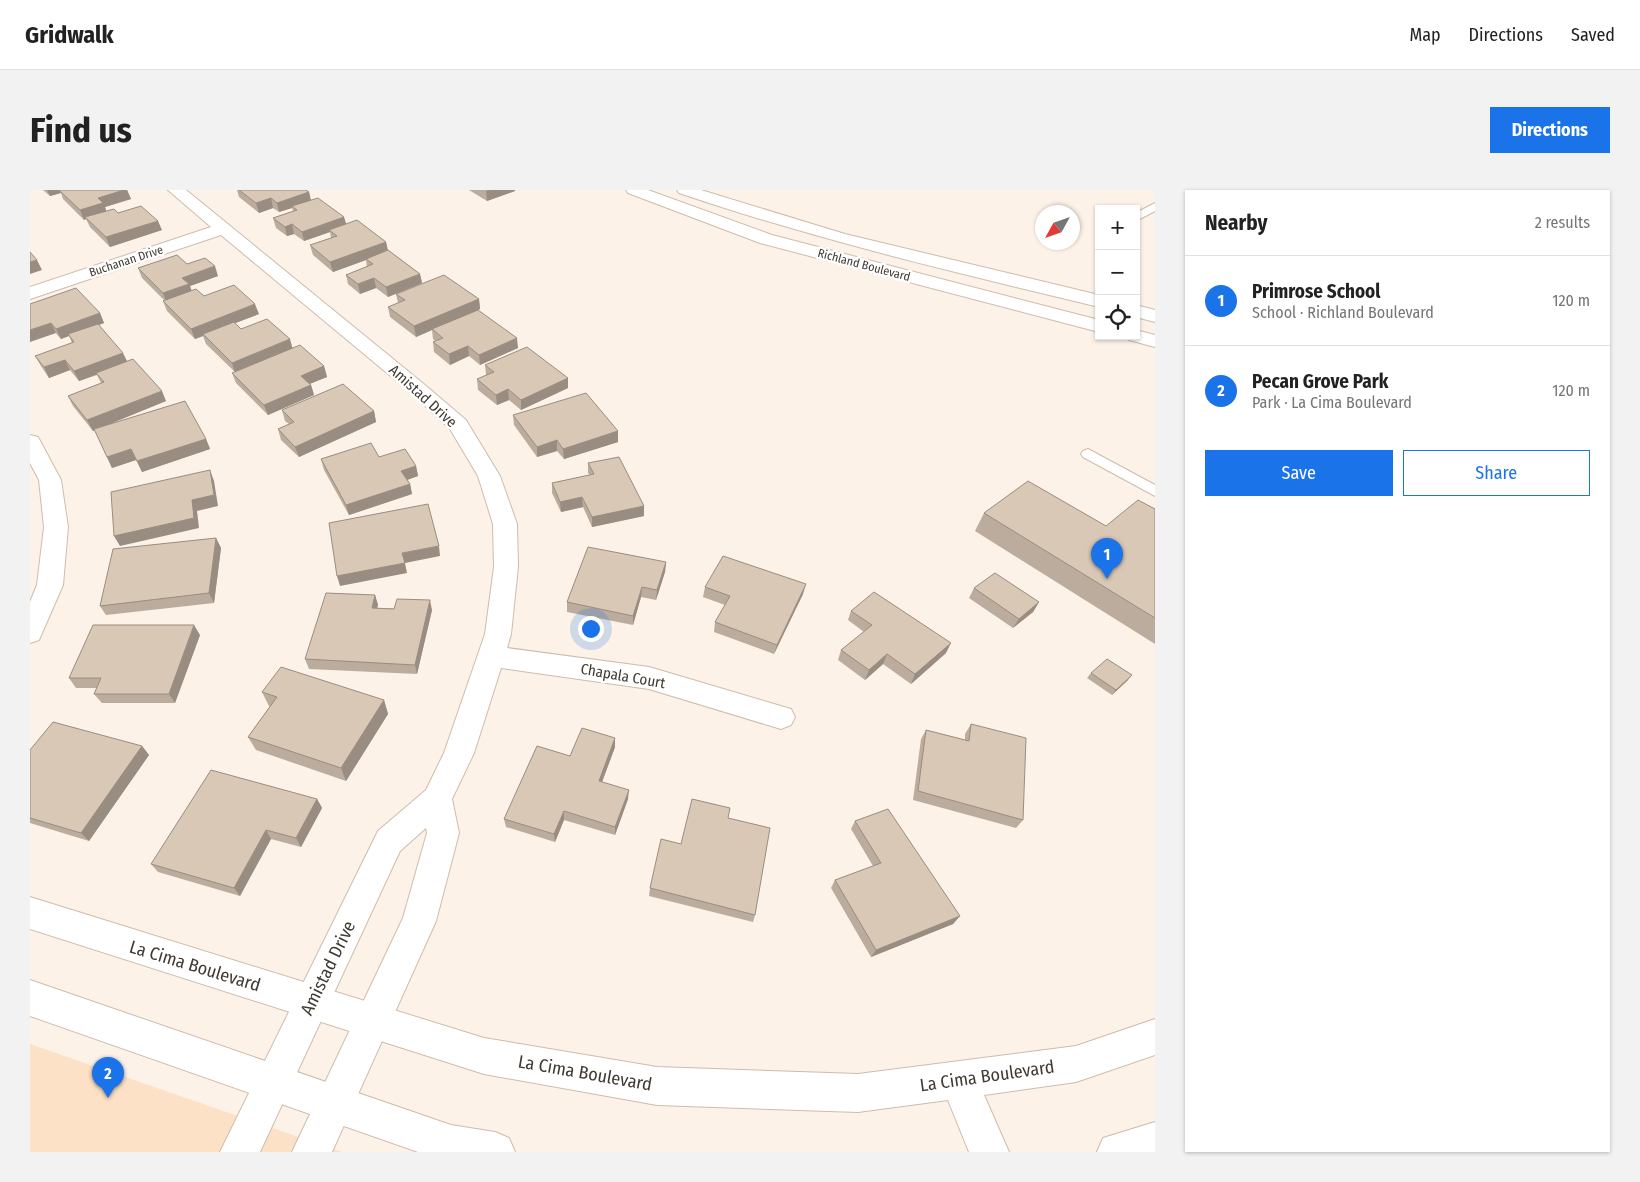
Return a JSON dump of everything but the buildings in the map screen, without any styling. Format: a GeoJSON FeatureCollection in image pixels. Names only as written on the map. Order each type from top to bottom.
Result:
{"type":"FeatureCollection","features":[{"type":"Feature","properties":{"kind":"street","name":"Amistad Drive"},"geometry":{"type":"LineString","coordinates":[[176,190],[418,389],[458,426],[489,476],[505,524],[506,567],[498,634],[459,752],[437,800],[389,841],[240,1152]]}},
{"type":"Feature","properties":{"kind":"street","name":"Richland Boulevard"},"geometry":{"type":"LineString","coordinates":[[634,190],[766,239],[1095,325]]}},
{"type":"Feature","properties":{"kind":"street","name":"Richland Boulevard"},"geometry":{"type":"LineString","coordinates":[[686,190],[749,213],[821,234],[1095,301]]}},
{"type":"Feature","properties":{"kind":"street","name":"Buchanan Drive"},"geometry":{"type":"LineString","coordinates":[[30,293],[223,229]]}},
{"type":"Feature","properties":{"kind":"street"},"geometry":{"type":"LineString","coordinates":[[1140,312],[1155,316]]}},
{"type":"Feature","properties":{"kind":"street"},"geometry":{"type":"LineString","coordinates":[[1140,337],[1155,341]]}},
{"type":"Feature","properties":{"kind":"street"},"geometry":{"type":"LineString","coordinates":[[30,442],[50,480],[56,527],[50,585],[30,633]]}},
{"type":"Feature","properties":{"kind":"street","name":"Chapala Court"},"geometry":{"type":"LineString","coordinates":[[490,656],[649,678],[781,718]]}},
{"type":"Feature","properties":{"kind":"street"},"geometry":{"type":"LineString","coordinates":[[312,1152],[419,921],[443,833],[437,800]]}},
{"type":"Feature","properties":{"kind":"street","name":"La Cima Boulevard"},"geometry":{"type":"LineString","coordinates":[[30,914],[484,1056],[657,1086],[858,1094],[1076,1064],[1155,1037]]}},
{"type":"Feature","properties":{"kind":"street"},"geometry":{"type":"LineString","coordinates":[[30,998],[451,1144],[495,1152]]}},
{"type":"Feature","properties":{"kind":"street"},"geometry":{"type":"LineString","coordinates":[[958,1080],[989,1152]]}},
{"type":"Feature","properties":{"kind":"street"},"geometry":{"type":"LineString","coordinates":[[1117,1152],[1155,1141]]}},
{"type":"Feature","properties":{"kind":"lane"},"geometry":{"type":"LineString","coordinates":[[1140,215],[1155,206]]}},
{"type":"Feature","properties":{"kind":"lane"},"geometry":{"type":"LineString","coordinates":[[1088,454],[1155,491]]}},
{"type":"Feature","properties":{"kind":"shaded area"},"geometry":{"type":"Polygon","coordinates":[[[30,1044],[342,1152],[30,1152],[30,1044]]]}},
{"type":"Feature","properties":{"kind":"place","name":"Primrose School"},"geometry":{"type":"Point","coordinates":[1107,579]}},
{"type":"Feature","properties":{"kind":"place","name":"Pecan Grove Park"},"geometry":{"type":"Point","coordinates":[108,1098]}}]}
